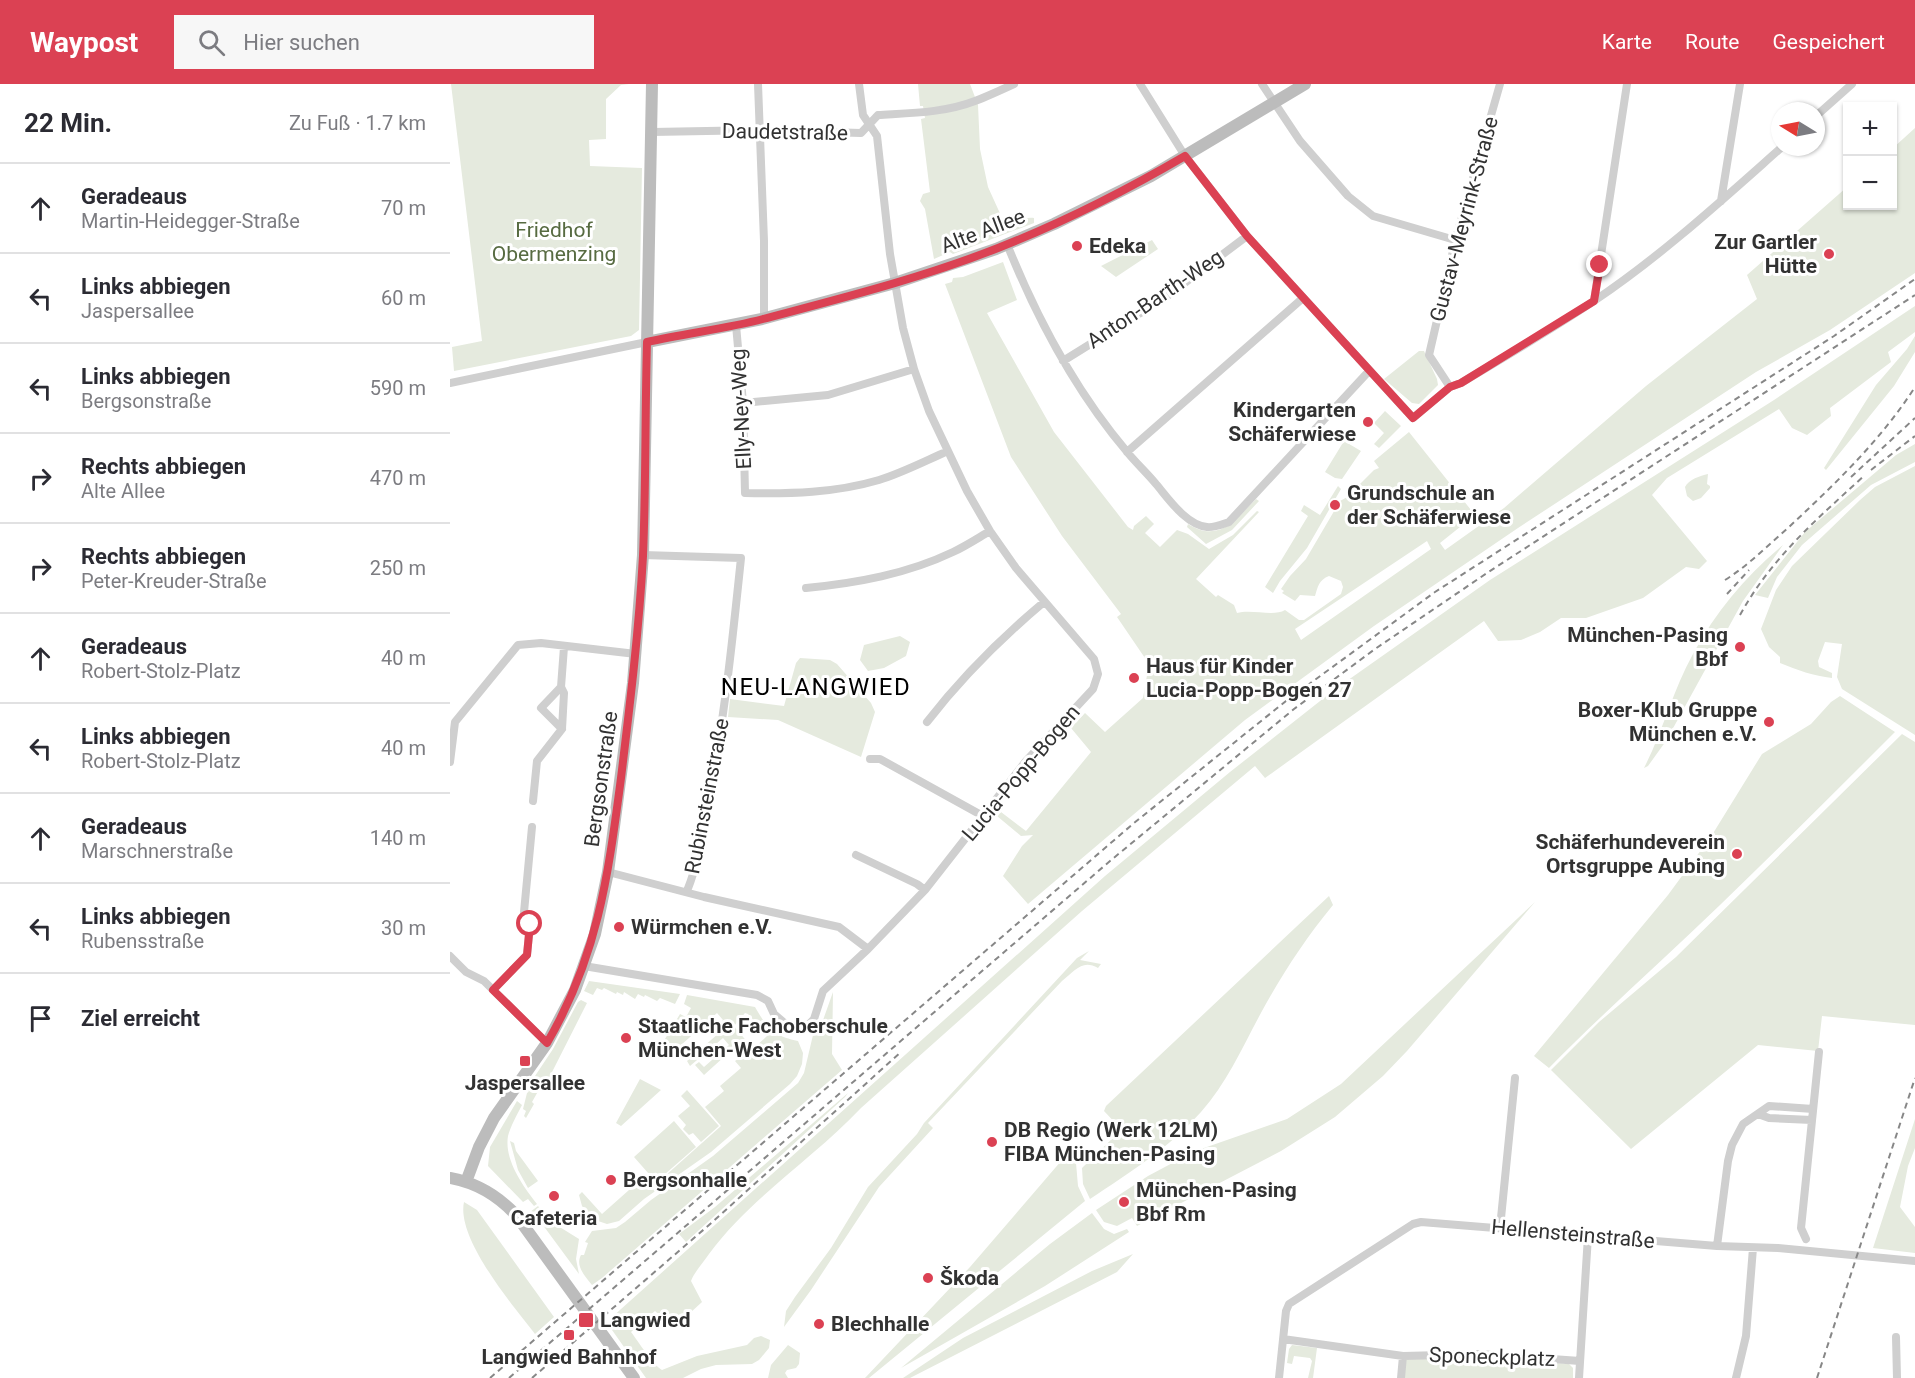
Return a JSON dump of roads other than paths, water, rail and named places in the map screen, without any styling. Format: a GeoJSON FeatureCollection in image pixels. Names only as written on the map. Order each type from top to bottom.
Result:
{"type":"FeatureCollection","features":[{"type":"Feature","properties":{"kind":"street","name":"Bergsonstraße"},"geometry":{"type":"LineString","coordinates":[[466,1182],[477,1152],[494,1118],[547,1043],[570,1001],[598,921],[608,872],[636,654],[643,555],[652,132],[651,84]]}},
{"type":"Feature","properties":{"kind":"street"},"geometry":{"type":"LineString","coordinates":[[758,84],[761,130],[764,318]]}},
{"type":"Feature","properties":{"kind":"street","name":"Lucia-Popp-Bogen"},"geometry":{"type":"LineString","coordinates":[[584,966],[757,995],[768,1001],[774,1014],[788,1026],[799,1028],[807,1026],[814,1019],[822,991],[868,949],[925,890],[1026,761],[1093,689],[1098,674],[1094,659],[1016,568],[990,531],[929,411],[914,369],[903,327],[890,254],[877,136],[863,115],[859,84]]}},
{"type":"Feature","properties":{"kind":"street","name":"Daudetstraße"},"geometry":{"type":"LineString","coordinates":[[652,132],[761,130],[861,133],[878,115],[945,109],[974,102],[1014,84]]}},
{"type":"Feature","properties":{"kind":"street"},"geometry":{"type":"LineString","coordinates":[[1140,84],[1185,156],[1247,236],[1413,418],[1450,387],[1461,383],[1594,301],[1654,257],[1772,156]]}},
{"type":"Feature","properties":{"kind":"street"},"geometry":{"type":"LineString","coordinates":[[1262,84],[1300,141],[1348,196],[1373,216],[1455,240]]}},
{"type":"Feature","properties":{"kind":"street","name":"Alte Allee"},"geometry":{"type":"LineString","coordinates":[[647,342],[736,325],[895,283],[1007,244],[1127,189],[1305,84]]}},
{"type":"Feature","properties":{"kind":"street","name":"Gustav-Meyrink-Straße"},"geometry":{"type":"LineString","coordinates":[[1450,387],[1429,355],[1455,240],[1500,84]]}},
{"type":"Feature","properties":{"kind":"street"},"geometry":{"type":"LineString","coordinates":[[1594,301],[1627,84]]}},
{"type":"Feature","properties":{"kind":"street"},"geometry":{"type":"LineString","coordinates":[[1721,201],[1740,84]]}},
{"type":"Feature","properties":{"kind":"street"},"geometry":{"type":"LineString","coordinates":[[1825,108],[1850,85]]}},
{"type":"Feature","properties":{"kind":"street","name":"Anton-Barth-Weg"},"geometry":{"type":"LineString","coordinates":[[1063,361],[1166,297],[1247,236]]}},
{"type":"Feature","properties":{"kind":"street"},"geometry":{"type":"LineString","coordinates":[[1007,244],[1040,318],[1063,361],[1091,404],[1127,452],[1189,520],[1207,527],[1229,522],[1370,371]]}},
{"type":"Feature","properties":{"kind":"street"},"geometry":{"type":"LineString","coordinates":[[1127,452],[1304,298]]}},
{"type":"Feature","properties":{"kind":"street","name":"Elly-Ney-Weg"},"geometry":{"type":"LineString","coordinates":[[736,325],[743,404],[745,493],[810,493],[858,485],[881,480],[948,451]]}},
{"type":"Feature","properties":{"kind":"street"},"geometry":{"type":"LineString","coordinates":[[450,383],[647,342]]}},
{"type":"Feature","properties":{"kind":"street"},"geometry":{"type":"LineString","coordinates":[[743,404],[828,395],[914,369]]}},
{"type":"Feature","properties":{"kind":"street"},"geometry":{"type":"LineString","coordinates":[[806,588],[845,584],[915,568],[955,552],[990,531]]}},
{"type":"Feature","properties":{"kind":"street","name":"Rubinsteinstraße"},"geometry":{"type":"LineString","coordinates":[[643,555],[741,558],[715,769],[694,874],[687,891]]}},
{"type":"Feature","properties":{"kind":"street"},"geometry":{"type":"LineString","coordinates":[[927,722],[979,661],[1044,602]]}},
{"type":"Feature","properties":{"kind":"street"},"geometry":{"type":"LineString","coordinates":[[450,762],[455,722],[518,645],[541,643],[636,654]]}},
{"type":"Feature","properties":{"kind":"street"},"geometry":{"type":"LineString","coordinates":[[533,801],[537,761],[562,729],[564,693],[561,687],[564,647]]}},
{"type":"Feature","properties":{"kind":"street"},"geometry":{"type":"LineString","coordinates":[[561,687],[541,708],[562,729]]}},
{"type":"Feature","properties":{"kind":"street"},"geometry":{"type":"LineString","coordinates":[[870,759],[880,759],[982,816]]}},
{"type":"Feature","properties":{"kind":"street"},"geometry":{"type":"LineString","coordinates":[[493,990],[527,955],[530,924],[524,918],[532,827]]}},
{"type":"Feature","properties":{"kind":"street"},"geometry":{"type":"LineString","coordinates":[[856,855],[925,890]]}},
{"type":"Feature","properties":{"kind":"street"},"geometry":{"type":"LineString","coordinates":[[608,872],[704,897],[839,927],[868,949]]}},
{"type":"Feature","properties":{"kind":"street"},"geometry":{"type":"LineString","coordinates":[[450,956],[466,972],[484,981],[547,1043]]}},
{"type":"Feature","properties":{"kind":"street"},"geometry":{"type":"LineString","coordinates":[[1806,1239],[1801,1228],[1819,1052]]}},
{"type":"Feature","properties":{"kind":"street"},"geometry":{"type":"LineString","coordinates":[[1500,1228],[1515,1078]]}},
{"type":"Feature","properties":{"kind":"street"},"geometry":{"type":"LineString","coordinates":[[1717,1246],[1725,1178],[1732,1145],[1743,1124],[1769,1106],[1813,1109]]}},
{"type":"Feature","properties":{"kind":"street"},"geometry":{"type":"LineString","coordinates":[[1758,1114],[1769,1118],[1812,1120]]}},
{"type":"Feature","properties":{"kind":"street"},"geometry":{"type":"LineString","coordinates":[[450,1178],[482,1188],[495,1196],[516,1215],[634,1378]]}},
{"type":"Feature","properties":{"kind":"street","name":"Hellensteinstraße"},"geometry":{"type":"LineString","coordinates":[[1279,1378],[1286,1311],[1289,1304],[1413,1224],[1421,1222],[1915,1260]]}},
{"type":"Feature","properties":{"kind":"street"},"geometry":{"type":"LineString","coordinates":[[1579,1378],[1588,1236]]}},
{"type":"Feature","properties":{"kind":"street"},"geometry":{"type":"LineString","coordinates":[[1736,1378],[1746,1336],[1753,1248]]}},
{"type":"Feature","properties":{"kind":"street"},"geometry":{"type":"LineString","coordinates":[[1896,1337],[1897,1378]]}},
{"type":"Feature","properties":{"kind":"street","name":"Sponeckplatz"},"geometry":{"type":"LineString","coordinates":[[1283,1339],[1403,1356],[1480,1354],[1581,1360]]}},
{"type":"Feature","properties":{"kind":"street"},"geometry":{"type":"LineString","coordinates":[[1401,1378],[1403,1356]]}},
{"type":"Feature","properties":{"kind":"railway"},"geometry":{"type":"LineString","coordinates":[[490,1378],[1134,823],[1286,701],[1435,592],[1834,336],[1915,279]]}},
{"type":"Feature","properties":{"kind":"railway"},"geometry":{"type":"LineString","coordinates":[[509,1378],[1110,861],[1294,709],[1375,649],[1487,573],[1915,295]]}},
{"type":"Feature","properties":{"kind":"railway"},"geometry":{"type":"LineString","coordinates":[[1725,580],[1758,555],[1840,478],[1887,425],[1915,387]]}},
{"type":"Feature","properties":{"kind":"railway"},"geometry":{"type":"LineString","coordinates":[[1851,477],[1915,418]]}},
{"type":"Feature","properties":{"kind":"railway"},"geometry":{"type":"LineString","coordinates":[[1871,470],[1915,436]]}},
{"type":"Feature","properties":{"kind":"railway"},"geometry":{"type":"LineString","coordinates":[[1740,615],[1766,575],[1796,540],[1865,475]]}},
{"type":"Feature","properties":{"kind":"railway"},"geometry":{"type":"LineString","coordinates":[[1727,594],[1749,570]]}},
{"type":"Feature","properties":{"kind":"railway"},"geometry":{"type":"LineString","coordinates":[[532,1378],[709,1225],[901,1052]]}},
{"type":"Feature","properties":{"kind":"railway"},"geometry":{"type":"LineString","coordinates":[[1817,1378],[1915,1078]]}},
{"type":"Feature","properties":{"kind":"place","name":"Edeka"},"geometry":{"type":"Point","coordinates":[1077,246]}},
{"type":"Feature","properties":{"kind":"place","name":"Zur Gartler Hütte"},"geometry":{"type":"Point","coordinates":[1829,254]}},
{"type":"Feature","properties":{"kind":"place","name":"Kindergarten Schäferwiese"},"geometry":{"type":"Point","coordinates":[1368,422]}},
{"type":"Feature","properties":{"kind":"place","name":"Grundschule an der Schäferwiese"},"geometry":{"type":"Point","coordinates":[1335,505]}},
{"type":"Feature","properties":{"kind":"place","name":"München-Pasing Bbf"},"geometry":{"type":"Point","coordinates":[1740,647]}},
{"type":"Feature","properties":{"kind":"place","name":"Haus für Kinder Lucia-Popp-Bogen 27"},"geometry":{"type":"Point","coordinates":[1134,678]}},
{"type":"Feature","properties":{"kind":"place","name":"Boxer-Klub Gruppe München e.V."},"geometry":{"type":"Point","coordinates":[1769,722]}},
{"type":"Feature","properties":{"kind":"place","name":"Schäferhundeverein Ortsgruppe Aubing"},"geometry":{"type":"Point","coordinates":[1737,854]}},
{"type":"Feature","properties":{"kind":"place","name":"Würmchen e.V."},"geometry":{"type":"Point","coordinates":[619,927]}},
{"type":"Feature","properties":{"kind":"place","name":"Staatliche Fachoberschule München-West"},"geometry":{"type":"Point","coordinates":[626,1038]}},
{"type":"Feature","properties":{"kind":"place","name":"Jaspersallee"},"geometry":{"type":"Point","coordinates":[525,1061]}},
{"type":"Feature","properties":{"kind":"place","name":"DB Regio (Werk 12LM) FIBA München-Pasing"},"geometry":{"type":"Point","coordinates":[992,1142]}},
{"type":"Feature","properties":{"kind":"place","name":"Bergsonhalle"},"geometry":{"type":"Point","coordinates":[611,1180]}},
{"type":"Feature","properties":{"kind":"place","name":"Cafeteria"},"geometry":{"type":"Point","coordinates":[554,1196]}},
{"type":"Feature","properties":{"kind":"place","name":"München-Pasing Bbf Rm"},"geometry":{"type":"Point","coordinates":[1124,1202]}},
{"type":"Feature","properties":{"kind":"place","name":"Škoda"},"geometry":{"type":"Point","coordinates":[928,1278]}},
{"type":"Feature","properties":{"kind":"place","name":"Langwied"},"geometry":{"type":"Point","coordinates":[586,1320]}},
{"type":"Feature","properties":{"kind":"place","name":"Blechhalle"},"geometry":{"type":"Point","coordinates":[819,1324]}},
{"type":"Feature","properties":{"kind":"place","name":"Langwied Bahnhof"},"geometry":{"type":"Point","coordinates":[569,1335]}},
{"type":"Feature","properties":{"kind":"district","name":"NEU-LANGWIED"},"geometry":{"type":"Point","coordinates":[816,687]}},
{"type":"Feature","properties":{"kind":"park label","name":"Friedhof Obermenzing"},"geometry":{"type":"Point","coordinates":[554,242]}}]}
